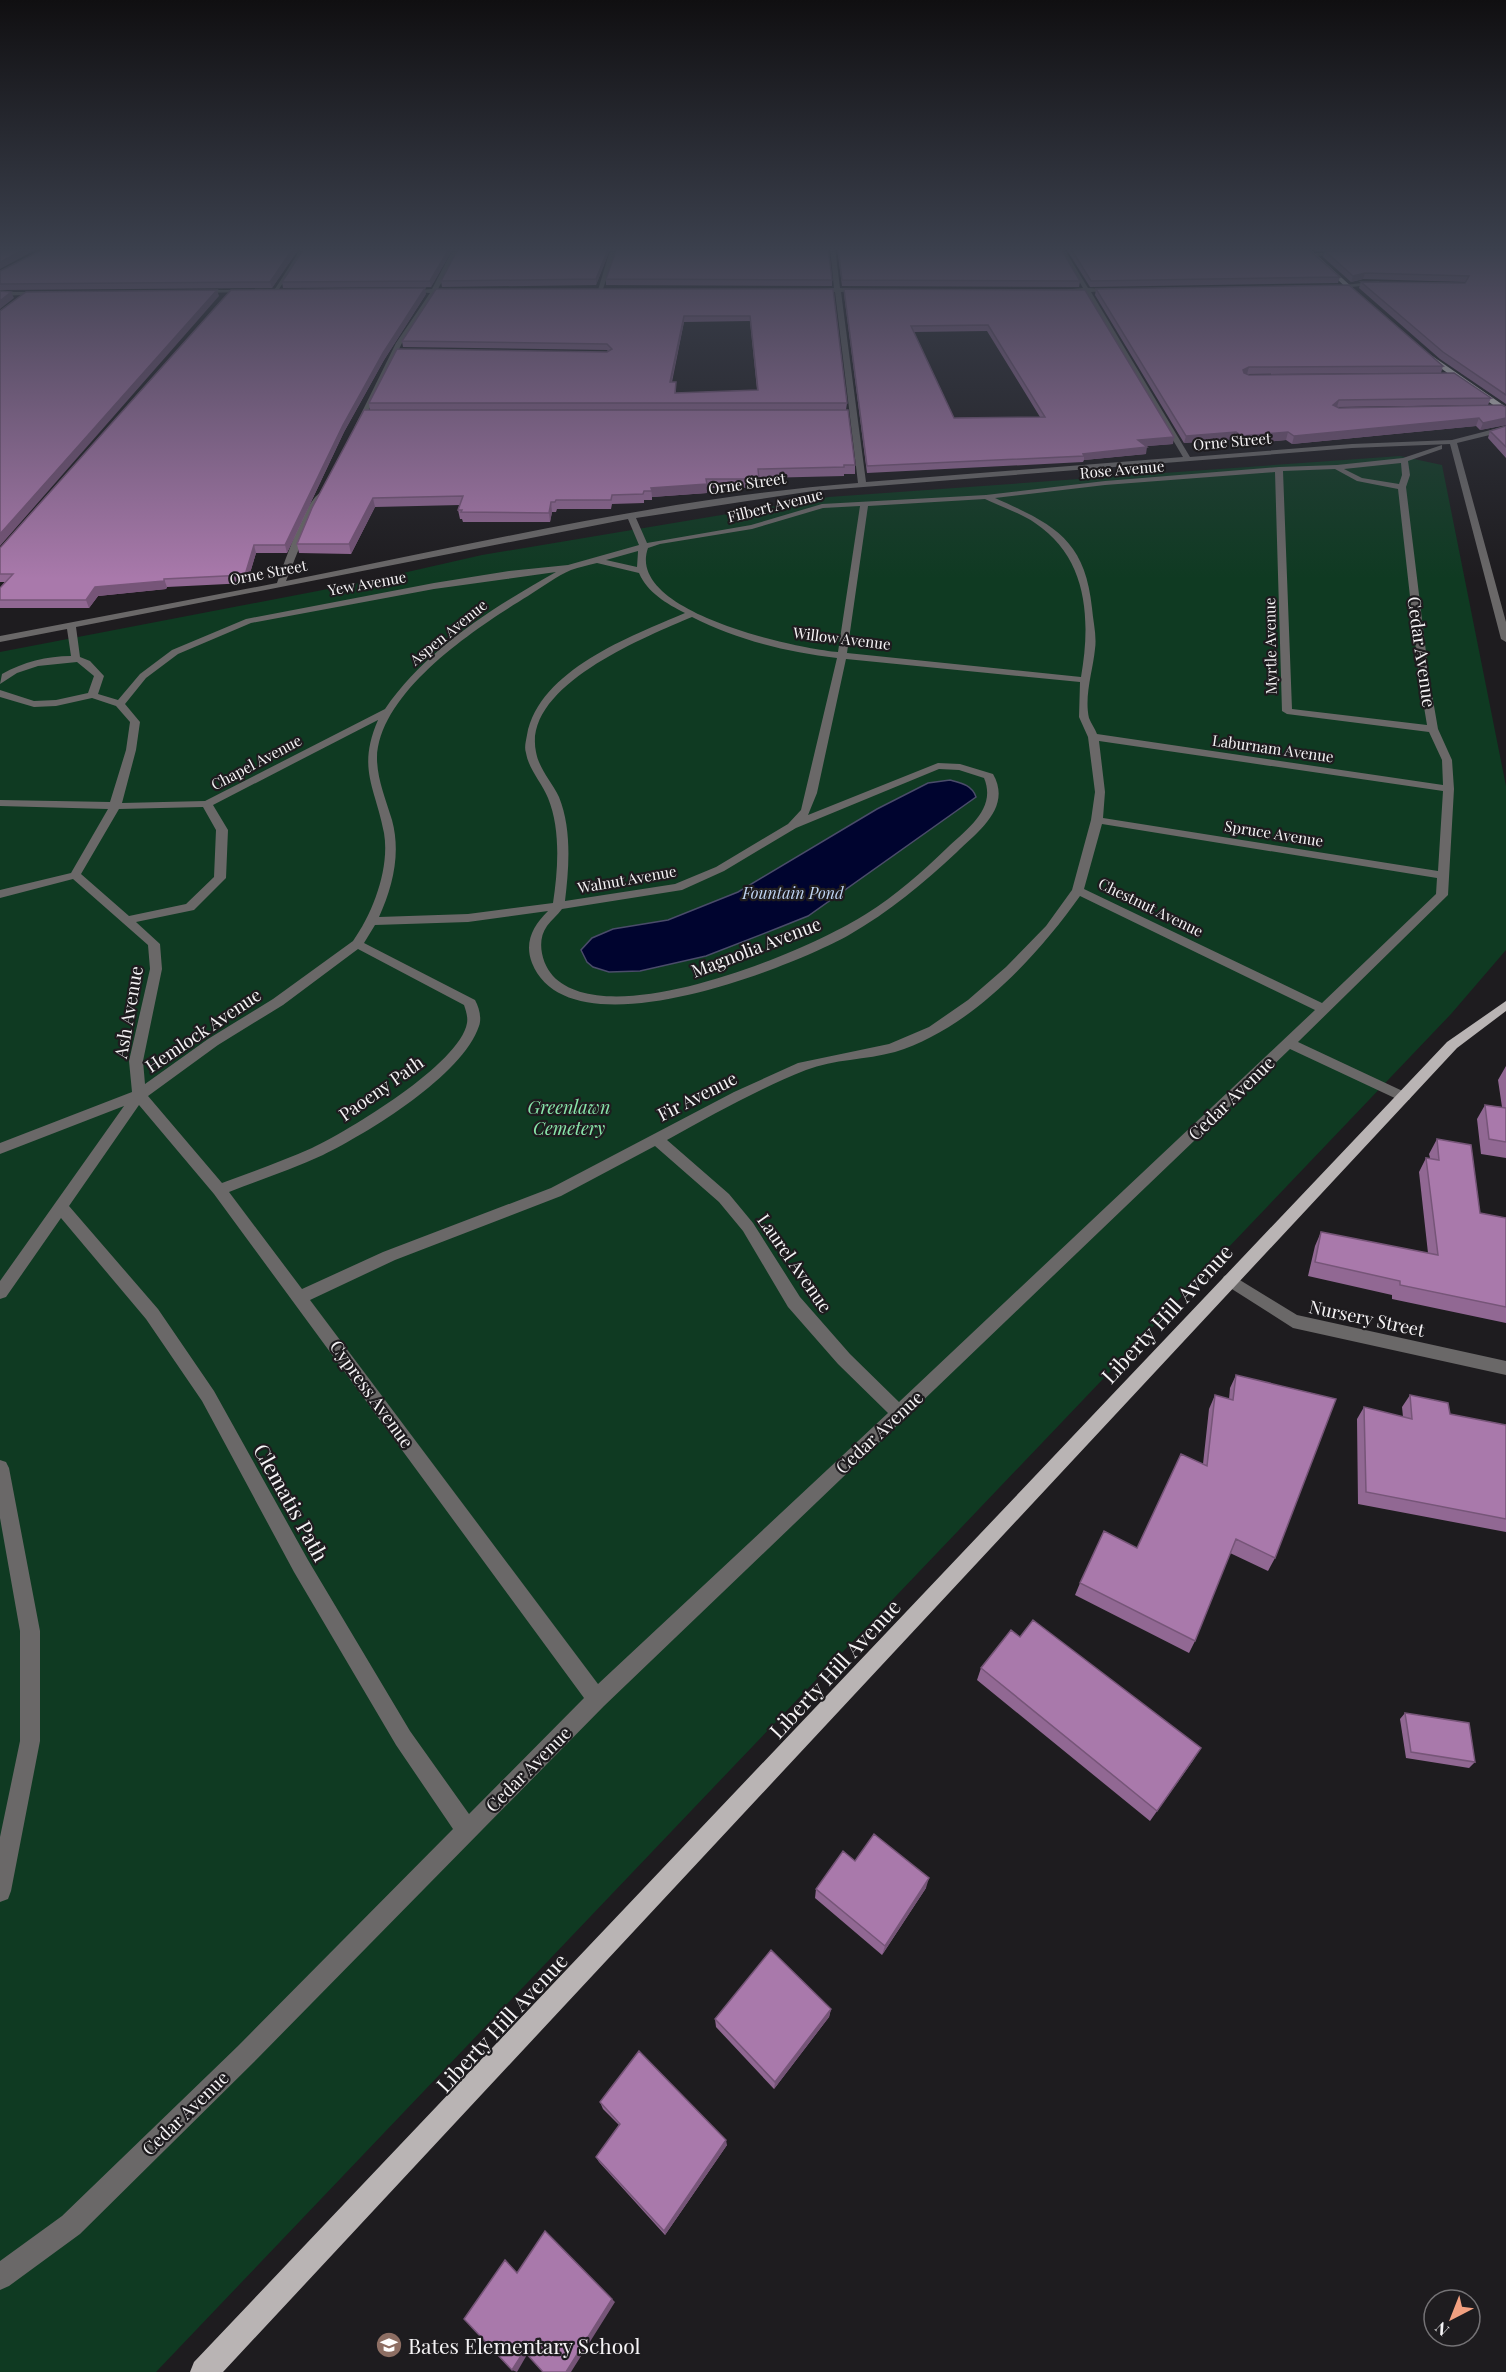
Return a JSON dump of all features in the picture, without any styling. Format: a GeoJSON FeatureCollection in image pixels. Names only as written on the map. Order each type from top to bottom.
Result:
{"type":"FeatureCollection","features":[{"type":"Feature","properties":{"kind":"highway"},"geometry":{"type":"LineString","coordinates":[[1431,358],[1500,409]]}},
{"type":"Feature","properties":{"kind":"main road","name":"Liberty Hill Avenue"},"geometry":{"type":"LineString","coordinates":[[207,2371],[1452,1045],[1506,1005]]}},
{"type":"Feature","properties":{"kind":"street"},"geometry":{"type":"LineString","coordinates":[[351,437],[392,358]]}},
{"type":"Feature","properties":{"kind":"street"},"geometry":{"type":"LineString","coordinates":[[846,358],[862,485]]}},
{"type":"Feature","properties":{"kind":"street"},"geometry":{"type":"LineString","coordinates":[[1127,358],[1188,460]]}},
{"type":"Feature","properties":{"kind":"street"},"geometry":{"type":"LineString","coordinates":[[1443,376],[1455,376]]}},
{"type":"Feature","properties":{"kind":"street"},"geometry":{"type":"LineString","coordinates":[[363,414],[375,414]]}},
{"type":"Feature","properties":{"kind":"street"},"geometry":{"type":"LineString","coordinates":[[841,414],[853,414]]}},
{"type":"Feature","properties":{"kind":"street","name":"Orne Street"},"geometry":{"type":"LineString","coordinates":[[0,639],[632,516],[745,498],[862,485],[1352,446],[1453,442],[1490,435],[1506,428]]}},
{"type":"Feature","properties":{"kind":"street"},"geometry":{"type":"LineString","coordinates":[[1453,442],[1506,639]]}},
{"type":"Feature","properties":{"kind":"street","name":"Rose Avenue"},"geometry":{"type":"LineString","coordinates":[[986,497],[1105,483],[1279,469],[1337,467],[1404,460],[1453,442]]}},
{"type":"Feature","properties":{"kind":"street","name":"Cedar Avenue"},"geometry":{"type":"LineString","coordinates":[[0,2277],[71,2225],[246,2054],[597,1699],[1138,1188],[1442,895],[1449,789],[1447,760],[1433,729],[1424,677],[1402,487],[1406,475],[1404,460]]}},
{"type":"Feature","properties":{"kind":"street"},"geometry":{"type":"LineString","coordinates":[[1337,467],[1348,476],[1366,482],[1402,487]]}},
{"type":"Feature","properties":{"kind":"street","name":"Myrtle Avenue"},"geometry":{"type":"LineString","coordinates":[[1279,469],[1287,711],[1433,729]]}},
{"type":"Feature","properties":{"kind":"street"},"geometry":{"type":"LineString","coordinates":[[280,585],[308,516],[324,486]]}},
{"type":"Feature","properties":{"kind":"street","name":"Filbert Avenue"},"geometry":{"type":"LineString","coordinates":[[644,547],[669,540],[752,527],[822,506],[986,497]]}},
{"type":"Feature","properties":{"kind":"street","name":"Chestnut Avenue"},"geometry":{"type":"LineString","coordinates":[[986,497],[1037,520],[1060,538],[1071,552],[1085,581],[1091,646],[1085,680],[1084,717],[1093,737],[1100,792],[1097,820],[1078,890],[1323,1009]]}},
{"type":"Feature","properties":{"kind":"street","name":"Walnut Avenue"},"geometry":{"type":"LineString","coordinates":[[370,921],[468,918],[678,887],[720,869],[792,826],[806,811],[812,793],[842,655],[865,502]]}},
{"type":"Feature","properties":{"kind":"street"},"geometry":{"type":"LineString","coordinates":[[597,561],[641,571],[639,561],[644,547],[632,516]]}},
{"type":"Feature","properties":{"kind":"street","name":"Yew Avenue"},"geometry":{"type":"LineString","coordinates":[[120,704],[143,676],[175,652],[249,621],[434,586],[509,574],[569,568],[644,547]]}},
{"type":"Feature","properties":{"kind":"street","name":"Aspen Avenue"},"geometry":{"type":"LineString","coordinates":[[370,921],[386,876],[391,846],[374,780],[373,747],[387,712],[421,672],[464,635],[523,593],[569,568]]}},
{"type":"Feature","properties":{"kind":"street","name":"Willow Avenue"},"geometry":{"type":"LineString","coordinates":[[641,571],[650,584],[690,614],[757,639],[791,648],[1085,680]]}},
{"type":"Feature","properties":{"kind":"street"},"geometry":{"type":"LineString","coordinates":[[558,906],[563,850],[560,819],[553,797],[530,747],[534,724],[547,700],[570,677],[628,642],[690,614]]}},
{"type":"Feature","properties":{"kind":"street"},"geometry":{"type":"LineString","coordinates":[[71,626],[76,659]]}},
{"type":"Feature","properties":{"kind":"street"},"geometry":{"type":"LineString","coordinates":[[0,681],[3,677],[28,665],[48,660],[76,659],[90,664],[99,676],[92,695]]}},
{"type":"Feature","properties":{"kind":"street"},"geometry":{"type":"LineString","coordinates":[[0,693],[15,702],[49,706],[92,695],[120,704],[135,722],[131,750],[115,807],[75,875],[0,894]]}},
{"type":"Feature","properties":{"kind":"street","name":"Chapel Avenue"},"geometry":{"type":"LineString","coordinates":[[127,920],[190,907],[220,878],[222,830],[207,804],[387,712]]}},
{"type":"Feature","properties":{"kind":"street","name":"Laburnam Avenue"},"geometry":{"type":"LineString","coordinates":[[1093,737],[1449,789]]}},
{"type":"Feature","properties":{"kind":"street","name":"Magnolia Avenue"},"geometry":{"type":"LineString","coordinates":[[558,906],[539,927],[536,945],[537,965],[546,978],[560,988],[592,1001],[635,999],[692,991],[820,945],[870,917],[916,882],[967,835],[995,803],[996,792],[990,777],[960,767],[938,766],[792,826]]}},
{"type":"Feature","properties":{"kind":"street"},"geometry":{"type":"LineString","coordinates":[[0,803],[115,807],[207,804]]}},
{"type":"Feature","properties":{"kind":"street","name":"Spruce Avenue"},"geometry":{"type":"LineString","coordinates":[[1097,820],[1445,876]]}},
{"type":"Feature","properties":{"kind":"street","name":"Ash Avenue"},"geometry":{"type":"LineString","coordinates":[[75,875],[154,944],[156,969],[136,1061],[140,1095]]}},
{"type":"Feature","properties":{"kind":"street","name":"Fir Avenue"},"geometry":{"type":"LineString","coordinates":[[300,1297],[389,1256],[556,1192],[739,1095],[803,1066],[892,1048],[934,1030],[973,1003],[1011,970],[1050,929],[1078,890]]}},
{"type":"Feature","properties":{"kind":"street","name":"Hemlock Avenue"},"geometry":{"type":"LineString","coordinates":[[0,1149],[140,1095],[213,1042],[278,1002],[357,944],[367,932],[370,921]]}},
{"type":"Feature","properties":{"kind":"street","name":"Paoeny Path"},"geometry":{"type":"LineString","coordinates":[[219,1190],[318,1151],[388,1110],[431,1079],[465,1042],[474,1024],[471,1004],[357,944]]}},
{"type":"Feature","properties":{"kind":"street"},"geometry":{"type":"LineString","coordinates":[[1288,1043],[1404,1097]]}},
{"type":"Feature","properties":{"kind":"street"},"geometry":{"type":"LineString","coordinates":[[0,1293],[140,1095]]}},
{"type":"Feature","properties":{"kind":"street","name":"Cypress Avenue"},"geometry":{"type":"LineString","coordinates":[[140,1095],[219,1190],[300,1297],[597,1699]]}},
{"type":"Feature","properties":{"kind":"street","name":"Laurel Avenue"},"geometry":{"type":"LineString","coordinates":[[657,1138],[724,1198],[748,1227],[794,1302],[844,1359],[899,1413]]}},
{"type":"Feature","properties":{"kind":"street","name":"Clematis Path"},"geometry":{"type":"LineString","coordinates":[[61,1207],[152,1314],[208,1396],[301,1566],[403,1738],[467,1830]]}},
{"type":"Feature","properties":{"kind":"street","name":"Nursery Street"},"geometry":{"type":"LineString","coordinates":[[1230,1280],[1293,1322],[1506,1368]]}},
{"type":"Feature","properties":{"kind":"street"},"geometry":{"type":"LineString","coordinates":[[0,1468],[30,1631],[30,1741],[0,1889]]}},
{"type":"Feature","properties":{"kind":"green space","name":"Greenlawn Cemetery"},"geometry":{"type":"Polygon","coordinates":[[[1400,456],[1442,465],[1506,786],[1506,950],[1451,1014],[156,2372],[0,2372],[0,652],[359,583],[482,555],[829,497],[1400,456]]]}},
{"type":"Feature","properties":{"kind":"water","name":"Fountain Pond"},"geometry":{"type":"Polygon","coordinates":[[[950,780],[969,787],[976,797],[808,916],[706,956],[640,971],[609,972],[593,967],[587,962],[581,950],[592,938],[613,929],[668,920],[738,892],[877,809],[928,783],[950,780]]]}},
{"type":"Feature","properties":{"kind":"building"},"geometry":{"type":"Polygon","coordinates":[[[0,358],[157,358],[0,534],[0,358]]]}},
{"type":"Feature","properties":{"kind":"building"},"geometry":{"type":"Polygon","coordinates":[[[170,358],[380,358],[343,425],[285,545],[254,545],[245,575],[164,579],[164,581],[95,587],[86,600],[0,600],[0,588],[13,574],[0,574],[0,548],[170,358]]]}},
{"type":"Feature","properties":{"kind":"building"},"geometry":{"type":"Polygon","coordinates":[[[392,358],[675,358],[670,382],[676,382],[675,393],[758,390],[755,358],[841,358],[847,403],[369,403],[392,358]]]}},
{"type":"Feature","properties":{"kind":"building"},"geometry":{"type":"Polygon","coordinates":[[[853,358],[926,358],[954,418],[1045,417],[1008,358],[1126,358],[1174,437],[1138,440],[1147,447],[1083,454],[1084,456],[867,466],[853,358]]]}},
{"type":"Feature","properties":{"kind":"building"},"geometry":{"type":"Polygon","coordinates":[[[1138,358],[1433,358],[1443,366],[1249,367],[1243,370],[1249,375],[1454,373],[1491,398],[1339,400],[1333,405],[1339,408],[1502,405],[1506,407],[1506,418],[1483,423],[1479,418],[1294,436],[1288,432],[1242,436],[1236,432],[1186,436],[1138,358]]]}},
{"type":"Feature","properties":{"kind":"building"},"geometry":{"type":"Polygon","coordinates":[[[1451,358],[1506,358],[1506,395],[1451,358]]]}},
{"type":"Feature","properties":{"kind":"building"},"geometry":{"type":"Polygon","coordinates":[[[364,410],[848,410],[855,465],[758,469],[759,479],[706,479],[707,484],[651,488],[652,491],[644,491],[643,494],[612,495],[611,500],[556,500],[551,502],[549,513],[461,512],[462,510],[458,510],[463,496],[373,498],[349,544],[297,544],[312,508],[364,410]]]}},
{"type":"Feature","properties":{"kind":"building"},"geometry":{"type":"Polygon","coordinates":[[[1506,426],[1506,447],[1490,431],[1506,426]]]}},
{"type":"Feature","properties":{"kind":"building"},"geometry":{"type":"Polygon","coordinates":[[[1485,1105],[1506,1108],[1506,1142],[1489,1139],[1485,1105]]]}},
{"type":"Feature","properties":{"kind":"building"},"geometry":{"type":"Polygon","coordinates":[[[1437,1139],[1471,1145],[1480,1213],[1506,1218],[1506,1307],[1400,1285],[1400,1281],[1315,1262],[1321,1232],[1438,1255],[1426,1158],[1439,1160],[1437,1139]]]}},
{"type":"Feature","properties":{"kind":"building"},"geometry":{"type":"Polygon","coordinates":[[[1236,1375],[1336,1399],[1275,1558],[1236,1539],[1195,1641],[1080,1583],[1104,1531],[1137,1548],[1181,1454],[1207,1466],[1215,1395],[1233,1400],[1236,1375]]]}},
{"type":"Feature","properties":{"kind":"building"},"geometry":{"type":"Polygon","coordinates":[[[1410,1395],[1448,1403],[1450,1414],[1506,1425],[1506,1519],[1366,1492],[1364,1407],[1412,1419],[1410,1395]]]}},
{"type":"Feature","properties":{"kind":"building"},"geometry":{"type":"Polygon","coordinates":[[[1033,1620],[1201,1748],[1157,1811],[981,1668],[1011,1630],[1020,1637],[1033,1620]]]}},
{"type":"Feature","properties":{"kind":"building"},"geometry":{"type":"Polygon","coordinates":[[[1405,1713],[1469,1723],[1475,1762],[1411,1752],[1405,1713]]]}},
{"type":"Feature","properties":{"kind":"building"},"geometry":{"type":"Polygon","coordinates":[[[874,1834],[929,1878],[885,1946],[816,1889],[843,1851],[855,1861],[874,1834]]]}},
{"type":"Feature","properties":{"kind":"building"},"geometry":{"type":"Polygon","coordinates":[[[771,1950],[831,2009],[775,2082],[715,2019],[771,1950]]]}},
{"type":"Feature","properties":{"kind":"building"},"geometry":{"type":"Polygon","coordinates":[[[639,2051],[726,2140],[664,2231],[596,2157],[620,2124],[600,2102],[639,2051]]]}},
{"type":"Feature","properties":{"kind":"building"},"geometry":{"type":"Polygon","coordinates":[[[545,2231],[612,2299],[566,2372],[543,2372],[524,2351],[512,2370],[464,2319],[505,2260],[517,2273],[545,2231]]]}},
{"type":"Feature","properties":{"kind":"place","name":"Bates Elementary School"},"geometry":{"type":"Point","coordinates":[389,2345]}}]}
